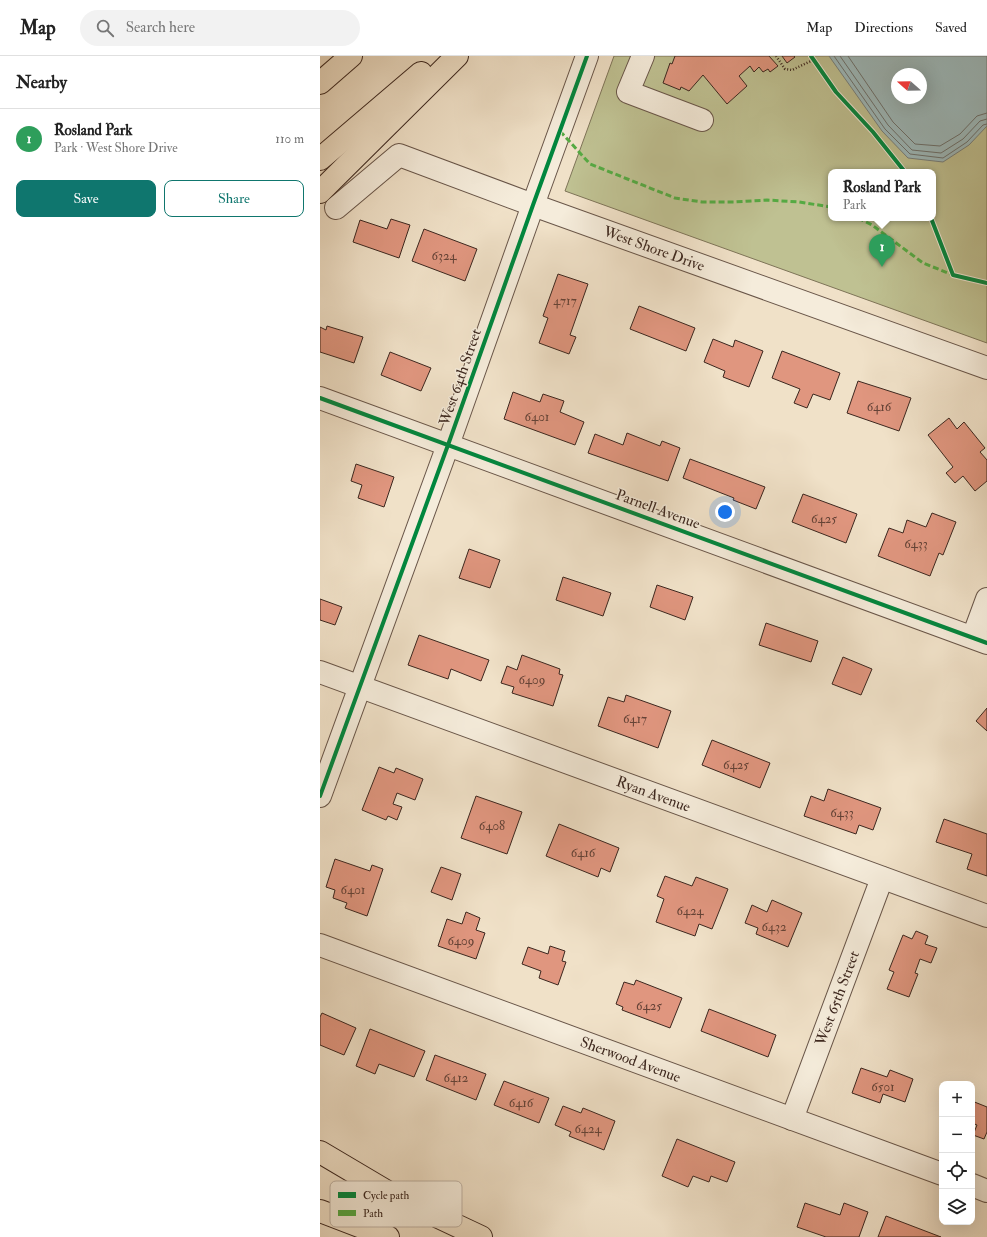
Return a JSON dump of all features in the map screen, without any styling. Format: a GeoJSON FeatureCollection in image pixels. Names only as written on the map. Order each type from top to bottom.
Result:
{"type":"FeatureCollection","features":[{"type":"Feature","properties":{"kind":"highway"},"geometry":{"type":"LineString","coordinates":[[320,82],[351,56]]}},
{"type":"Feature","properties":{"kind":"highway"},"geometry":{"type":"LineString","coordinates":[[320,159],[442,56]]}},
{"type":"Feature","properties":{"kind":"highway"},"geometry":{"type":"LineString","coordinates":[[320,192],[457,56]]}},
{"type":"Feature","properties":{"kind":"highway"},"geometry":{"type":"LineString","coordinates":[[320,1152],[369,1181]]}},
{"type":"Feature","properties":{"kind":"highway"},"geometry":{"type":"LineString","coordinates":[[320,1211],[330,1215]]}},
{"type":"Feature","properties":{"kind":"highway"},"geometry":{"type":"LineString","coordinates":[[362,1227],[388,1237]]}},
{"type":"Feature","properties":{"kind":"highway"},"geometry":{"type":"LineString","coordinates":[[460,1227],[481,1237]]}},
{"type":"Feature","properties":{"kind":"street","name":"West 64th Street"},"geometry":{"type":"LineString","coordinates":[[320,796],[448,445],[587,56]]}},
{"type":"Feature","properties":{"kind":"street"},"geometry":{"type":"LineString","coordinates":[[643,56],[628,92],[702,120]]}},
{"type":"Feature","properties":{"kind":"street","name":"West Shore Drive"},"geometry":{"type":"LineString","coordinates":[[336,208],[399,155],[533,205],[987,368]]}},
{"type":"Feature","properties":{"kind":"street","name":"Parnell Avenue"},"geometry":{"type":"LineString","coordinates":[[320,398],[980,640]]}},
{"type":"Feature","properties":{"kind":"street"},"geometry":{"type":"LineString","coordinates":[[980,640],[987,599]]}},
{"type":"Feature","properties":{"kind":"street","name":"Ryan Avenue"},"geometry":{"type":"LineString","coordinates":[[320,672],[987,916]]}},
{"type":"Feature","properties":{"kind":"street","name":"West 65th Street"},"geometry":{"type":"LineString","coordinates":[[792,1119],[882,878]]}},
{"type":"Feature","properties":{"kind":"street","name":"Sherwood Avenue"},"geometry":{"type":"LineString","coordinates":[[320,945],[939,1173]]}},
{"type":"Feature","properties":{"kind":"street"},"geometry":{"type":"LineString","coordinates":[[975,1186],[987,1191]]}},
{"type":"Feature","properties":{"kind":"path"},"geometry":{"type":"LineString","coordinates":[[776,56],[785,69],[792,70],[813,60]]}},
{"type":"Feature","properties":{"kind":"green space"},"geometry":{"type":"Polygon","coordinates":[[[614,56],[987,56],[987,343],[565,191],[614,56]]]}},
{"type":"Feature","properties":{"kind":"water"},"geometry":{"type":"Polygon","coordinates":[[[829,56],[987,56],[987,126],[969,145],[943,162],[908,158],[882,131],[829,56]]]}},
{"type":"Feature","properties":{"kind":"building"},"geometry":{"type":"Polygon","coordinates":[[[675,56],[769,56],[778,66],[770,72],[768,69],[763,72],[759,67],[754,72],[750,66],[739,76],[747,86],[727,104],[703,75],[689,91],[681,87],[680,90],[663,83],[670,63],[672,64],[675,56]]]}},
{"type":"Feature","properties":{"kind":"building"},"geometry":{"type":"Polygon","coordinates":[[[782,56],[794,56],[795,57],[787,63],[782,56]]]}},
{"type":"Feature","properties":{"kind":"building"},"geometry":{"type":"Polygon","coordinates":[[[391,219],[410,225],[399,258],[353,242],[360,220],[387,229],[391,219]]]}},
{"type":"Feature","properties":{"kind":"building"},"geometry":{"type":"Polygon","coordinates":[[[424,229],[477,249],[465,281],[412,261],[424,229]]]}},
{"type":"Feature","properties":{"kind":"building"},"geometry":{"type":"Polygon","coordinates":[[[558,274],[588,284],[570,335],[576,337],[569,354],[539,343],[548,318],[543,316],[558,274]]]}},
{"type":"Feature","properties":{"kind":"building"},"geometry":{"type":"Polygon","coordinates":[[[639,306],[695,328],[686,351],[630,329],[639,306]]]}},
{"type":"Feature","properties":{"kind":"building"},"geometry":{"type":"Polygon","coordinates":[[[327,326],[363,337],[354,363],[320,352],[320,327],[326,330],[327,326]]]}},
{"type":"Feature","properties":{"kind":"building"},"geometry":{"type":"Polygon","coordinates":[[[713,339],[733,347],[735,340],[763,351],[749,387],[723,377],[725,371],[704,362],[713,339]]]}},
{"type":"Feature","properties":{"kind":"building"},"geometry":{"type":"Polygon","coordinates":[[[782,351],[840,373],[830,400],[813,394],[807,408],[794,403],[800,389],[772,378],[782,351]]]}},
{"type":"Feature","properties":{"kind":"building"},"geometry":{"type":"Polygon","coordinates":[[[390,352],[431,368],[421,391],[381,375],[390,352]]]}},
{"type":"Feature","properties":{"kind":"building"},"geometry":{"type":"Polygon","coordinates":[[[858,381],[911,398],[899,431],[847,413],[858,381]]]}},
{"type":"Feature","properties":{"kind":"building"},"geometry":{"type":"Polygon","coordinates":[[[513,392],[540,402],[543,394],[564,401],[560,412],[584,422],[575,445],[504,419],[513,392]]]}},
{"type":"Feature","properties":{"kind":"building"},"geometry":{"type":"Polygon","coordinates":[[[949,418],[957,429],[964,422],[985,448],[980,452],[987,460],[987,481],[975,491],[963,476],[955,483],[946,473],[953,467],[928,435],[949,418]]]}},
{"type":"Feature","properties":{"kind":"building"},"geometry":{"type":"Polygon","coordinates":[[[627,433],[660,446],[662,441],[680,448],[668,481],[588,453],[595,434],[623,445],[627,433]]]}},
{"type":"Feature","properties":{"kind":"building"},"geometry":{"type":"Polygon","coordinates":[[[690,459],[765,487],[756,509],[733,500],[734,498],[683,478],[690,459]]]}},
{"type":"Feature","properties":{"kind":"building"},"geometry":{"type":"Polygon","coordinates":[[[356,464],[394,477],[384,507],[358,498],[362,485],[351,481],[356,464]]]}},
{"type":"Feature","properties":{"kind":"building"},"geometry":{"type":"Polygon","coordinates":[[[803,494],[857,514],[846,543],[792,522],[803,494]]]}},
{"type":"Feature","properties":{"kind":"building"},"geometry":{"type":"Polygon","coordinates":[[[932,513],[956,522],[943,555],[939,553],[930,576],[878,556],[889,528],[903,533],[907,520],[926,527],[932,513]]]}},
{"type":"Feature","properties":{"kind":"building"},"geometry":{"type":"Polygon","coordinates":[[[469,549],[500,560],[490,588],[459,578],[469,549]]]}},
{"type":"Feature","properties":{"kind":"building"},"geometry":{"type":"Polygon","coordinates":[[[563,577],[611,593],[603,616],[556,600],[563,577]]]}},
{"type":"Feature","properties":{"kind":"building"},"geometry":{"type":"Polygon","coordinates":[[[657,585],[693,597],[685,620],[650,607],[657,585]]]}},
{"type":"Feature","properties":{"kind":"building"},"geometry":{"type":"Polygon","coordinates":[[[320,599],[342,607],[335,625],[320,620],[320,599]]]}},
{"type":"Feature","properties":{"kind":"building"},"geometry":{"type":"Polygon","coordinates":[[[766,623],[818,641],[811,662],[759,645],[766,623]]]}},
{"type":"Feature","properties":{"kind":"building"},"geometry":{"type":"Polygon","coordinates":[[[419,635],[489,660],[481,681],[451,669],[448,679],[408,665],[419,635]]]}},
{"type":"Feature","properties":{"kind":"building"},"geometry":{"type":"Polygon","coordinates":[[[522,655],[560,669],[559,674],[563,675],[553,706],[512,693],[514,687],[501,683],[507,666],[517,670],[522,655]]]}},
{"type":"Feature","properties":{"kind":"building"},"geometry":{"type":"Polygon","coordinates":[[[843,657],[872,669],[861,695],[832,684],[843,657]]]}},
{"type":"Feature","properties":{"kind":"building"},"geometry":{"type":"Polygon","coordinates":[[[626,695],[671,711],[658,748],[598,726],[608,697],[624,702],[626,695]]]}},
{"type":"Feature","properties":{"kind":"building"},"geometry":{"type":"Polygon","coordinates":[[[987,708],[987,731],[976,721],[987,708]]]}},
{"type":"Feature","properties":{"kind":"building"},"geometry":{"type":"Polygon","coordinates":[[[712,740],[770,763],[760,788],[702,765],[712,740]]]}},
{"type":"Feature","properties":{"kind":"building"},"geometry":{"type":"Polygon","coordinates":[[[379,767],[394,773],[396,768],[423,779],[415,800],[397,793],[393,804],[402,807],[397,820],[388,816],[386,820],[362,810],[379,767]]]}},
{"type":"Feature","properties":{"kind":"building"},"geometry":{"type":"Polygon","coordinates":[[[828,789],[881,808],[873,830],[859,825],[856,834],[804,816],[811,796],[824,801],[828,789]]]}},
{"type":"Feature","properties":{"kind":"building"},"geometry":{"type":"Polygon","coordinates":[[[476,796],[522,812],[507,854],[461,838],[476,796]]]}},
{"type":"Feature","properties":{"kind":"building"},"geometry":{"type":"Polygon","coordinates":[[[944,819],[987,834],[987,876],[967,869],[972,854],[936,842],[944,819]]]}},
{"type":"Feature","properties":{"kind":"building"},"geometry":{"type":"Polygon","coordinates":[[[559,824],[619,848],[610,872],[601,868],[598,877],[546,856],[559,824]]]}},
{"type":"Feature","properties":{"kind":"building"},"geometry":{"type":"Polygon","coordinates":[[[335,859],[370,871],[372,865],[383,869],[367,916],[345,908],[347,903],[333,898],[335,890],[326,887],[335,859]]]}},
{"type":"Feature","properties":{"kind":"building"},"geometry":{"type":"Polygon","coordinates":[[[441,867],[461,874],[452,900],[431,892],[441,867]]]}},
{"type":"Feature","properties":{"kind":"building"},"geometry":{"type":"Polygon","coordinates":[[[665,876],[692,886],[696,877],[728,889],[712,929],[699,924],[695,936],[656,922],[664,899],[657,896],[665,876]]]}},
{"type":"Feature","properties":{"kind":"building"},"geometry":{"type":"Polygon","coordinates":[[[772,900],[802,913],[788,947],[756,934],[758,928],[745,923],[752,905],[767,912],[772,900]]]}},
{"type":"Feature","properties":{"kind":"building"},"geometry":{"type":"Polygon","coordinates":[[[466,912],[480,918],[476,930],[485,933],[476,959],[438,946],[447,919],[462,924],[466,912]]]}},
{"type":"Feature","properties":{"kind":"building"},"geometry":{"type":"Polygon","coordinates":[[[916,931],[928,936],[925,944],[937,948],[931,963],[920,959],[915,973],[918,974],[909,997],[887,989],[894,972],[889,970],[903,935],[912,939],[916,931]]]}},
{"type":"Feature","properties":{"kind":"building"},"geometry":{"type":"Polygon","coordinates":[[[550,946],[565,951],[562,961],[566,962],[558,985],[539,978],[541,971],[522,964],[528,947],[548,954],[550,946]]]}},
{"type":"Feature","properties":{"kind":"building"},"geometry":{"type":"Polygon","coordinates":[[[636,980],[682,998],[670,1028],[622,1010],[623,1007],[616,1004],[624,982],[634,985],[636,980]]]}},
{"type":"Feature","properties":{"kind":"building"},"geometry":{"type":"Polygon","coordinates":[[[709,1009],[776,1035],[768,1057],[701,1031],[709,1009]]]}},
{"type":"Feature","properties":{"kind":"building"},"geometry":{"type":"Polygon","coordinates":[[[322,1013],[356,1028],[344,1055],[320,1045],[320,1017],[322,1013]]]}},
{"type":"Feature","properties":{"kind":"building"},"geometry":{"type":"Polygon","coordinates":[[[370,1029],[425,1051],[414,1077],[379,1064],[375,1074],[356,1066],[370,1029]]]}},
{"type":"Feature","properties":{"kind":"building"},"geometry":{"type":"Polygon","coordinates":[[[435,1055],[486,1074],[476,1100],[426,1080],[435,1055]]]}},
{"type":"Feature","properties":{"kind":"building"},"geometry":{"type":"Polygon","coordinates":[[[861,1068],[887,1077],[890,1070],[913,1079],[905,1102],[883,1094],[880,1103],[852,1093],[861,1068]]]}},
{"type":"Feature","properties":{"kind":"building"},"geometry":{"type":"Polygon","coordinates":[[[504,1081],[549,1098],[539,1123],[494,1105],[504,1081]]]}},
{"type":"Feature","properties":{"kind":"building"},"geometry":{"type":"Polygon","coordinates":[[[975,1102],[987,1107],[987,1132],[984,1139],[975,1136],[977,1125],[975,1124],[975,1102]]]}},
{"type":"Feature","properties":{"kind":"building"},"geometry":{"type":"Polygon","coordinates":[[[563,1106],[581,1113],[583,1108],[615,1121],[604,1150],[569,1136],[571,1132],[555,1125],[563,1106]]]}},
{"type":"Feature","properties":{"kind":"building"},"geometry":{"type":"Polygon","coordinates":[[[677,1139],[735,1162],[727,1182],[711,1176],[709,1182],[693,1176],[688,1187],[662,1176],[677,1139]]]}},
{"type":"Feature","properties":{"kind":"building"},"geometry":{"type":"Polygon","coordinates":[[[805,1203],[840,1215],[844,1203],[868,1212],[859,1237],[826,1237],[797,1227],[805,1203]]]}},
{"type":"Feature","properties":{"kind":"building"},"geometry":{"type":"Polygon","coordinates":[[[886,1216],[941,1237],[878,1237],[886,1216]]]}},
{"type":"Feature","properties":{"kind":"marked path"},"geometry":{"type":"LineString","coordinates":[[560,131],[590,164],[675,198],[702,202],[767,200],[799,202],[828,207]]}},
{"type":"Feature","properties":{"kind":"marked path"},"geometry":{"type":"LineString","coordinates":[[864,221],[872,225],[923,263],[953,275]]}},
{"type":"Feature","properties":{"kind":"cycle path"},"geometry":{"type":"LineString","coordinates":[[320,796],[448,445],[587,56]]}},
{"type":"Feature","properties":{"kind":"cycle path"},"geometry":{"type":"LineString","coordinates":[[811,56],[836,92],[873,132],[903,169]]}},
{"type":"Feature","properties":{"kind":"cycle path"},"geometry":{"type":"LineString","coordinates":[[932,221],[953,275],[987,283]]}},
{"type":"Feature","properties":{"kind":"cycle path"},"geometry":{"type":"LineString","coordinates":[[320,398],[987,643]]}},
{"type":"Feature","properties":{"kind":"place","name":"Rosland Park"},"geometry":{"type":"Point","coordinates":[882,267]}}]}
